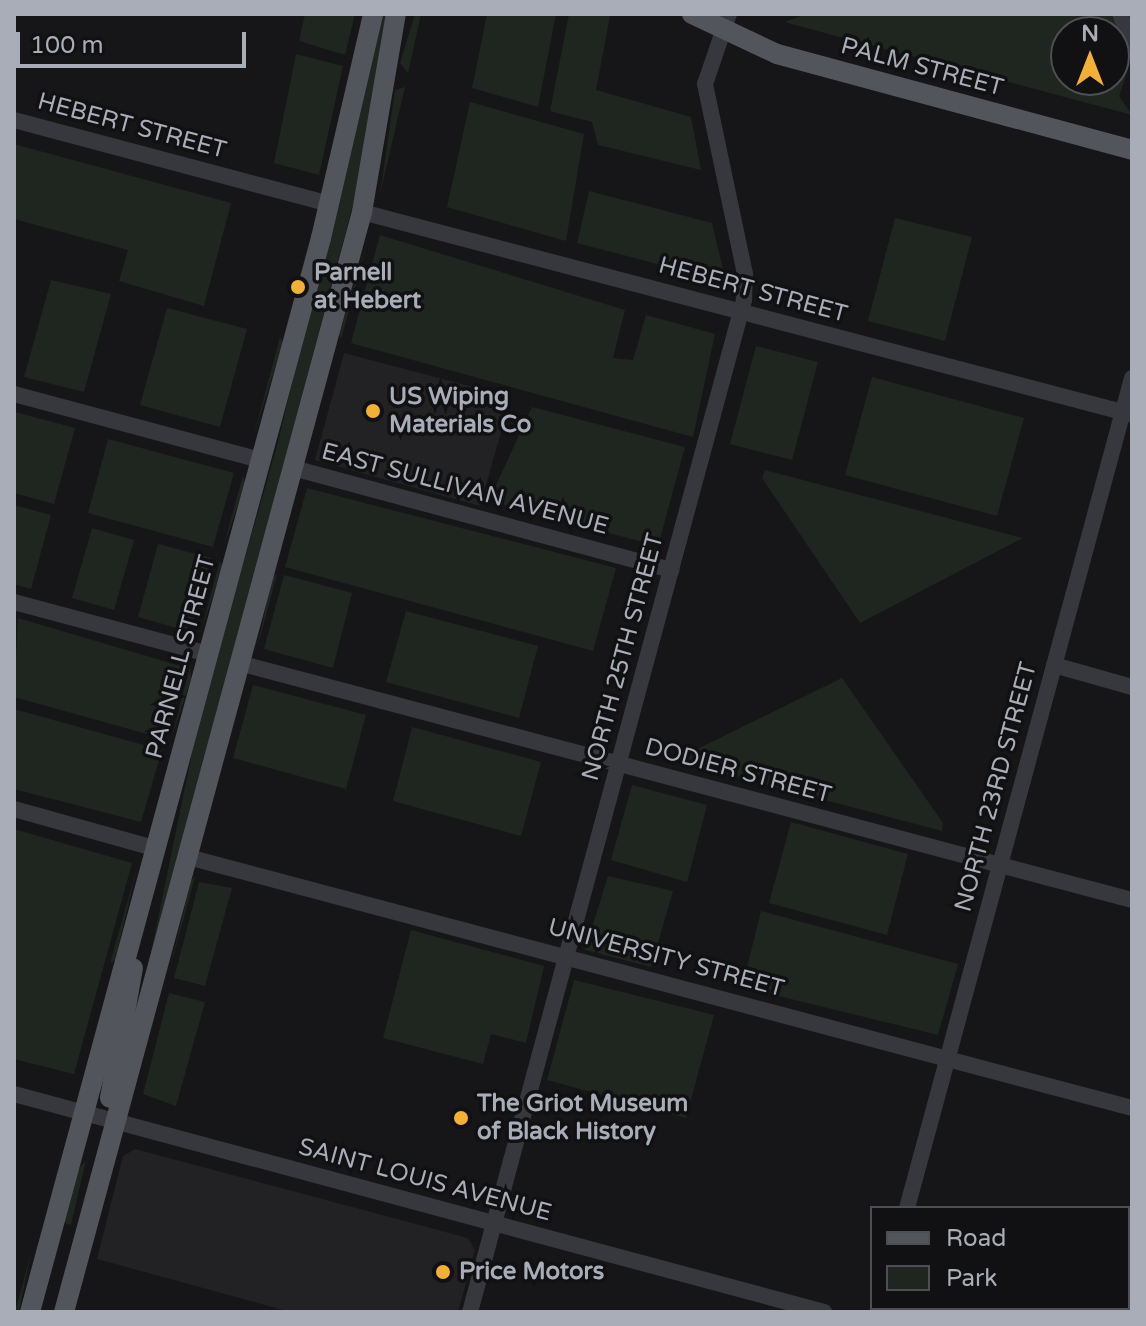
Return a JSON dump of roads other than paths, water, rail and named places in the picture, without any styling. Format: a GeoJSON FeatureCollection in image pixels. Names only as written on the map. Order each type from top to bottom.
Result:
{"type":"FeatureCollection","features":[{"type":"Feature","properties":{"kind":"main road","name":"PARNELL STREET"},"geometry":{"type":"LineString","coordinates":[[30,1312],[330,204],[373,14]]}},
{"type":"Feature","properties":{"kind":"main road"},"geometry":{"type":"LineString","coordinates":[[64,1312],[362,212],[396,14]]}},
{"type":"Feature","properties":{"kind":"main road"},"geometry":{"type":"LineString","coordinates":[[391,52],[404,14]]}},
{"type":"Feature","properties":{"kind":"main road","name":"PALM STREET"},"geometry":{"type":"LineString","coordinates":[[676,14],[711,20],[777,54],[1132,150]]}},
{"type":"Feature","properties":{"kind":"main road"},"geometry":{"type":"LineString","coordinates":[[116,1121],[111,1088],[137,921]]}},
{"type":"Feature","properties":{"kind":"street"},"geometry":{"type":"LineString","coordinates":[[1120,14],[1132,45]]}},
{"type":"Feature","properties":{"kind":"street","name":"NORTH 25TH STREET"},"geometry":{"type":"LineString","coordinates":[[470,1312],[741,312],[745,274],[705,84],[711,20]]}},
{"type":"Feature","properties":{"kind":"street","name":"HEBERT STREET"},"geometry":{"type":"LineString","coordinates":[[14,120],[330,204]]}},
{"type":"Feature","properties":{"kind":"street","name":"HEBERT STREET"},"geometry":{"type":"LineString","coordinates":[[362,212],[1127,414]]}},
{"type":"Feature","properties":{"kind":"street","name":"NORTH 23RD STREET"},"geometry":{"type":"LineString","coordinates":[[908,1206],[1054,665],[1127,414],[1132,378]]}},
{"type":"Feature","properties":{"kind":"street"},"geometry":{"type":"LineString","coordinates":[[14,394],[261,460]]}},
{"type":"Feature","properties":{"kind":"street","name":"EAST SULLIVAN AVENUE"},"geometry":{"type":"LineString","coordinates":[[293,468],[672,570]]}},
{"type":"Feature","properties":{"kind":"street"},"geometry":{"type":"LineString","coordinates":[[14,602],[208,654]]}},
{"type":"Feature","properties":{"kind":"street","name":"DODIER STREET"},"geometry":{"type":"LineString","coordinates":[[239,663],[1132,900]]}},
{"type":"Feature","properties":{"kind":"street"},"geometry":{"type":"LineString","coordinates":[[1054,665],[1132,687]]}},
{"type":"Feature","properties":{"kind":"street"},"geometry":{"type":"LineString","coordinates":[[14,809],[157,849]]}},
{"type":"Feature","properties":{"kind":"street","name":"UNIVERSITY STREET"},"geometry":{"type":"LineString","coordinates":[[188,857],[1132,1108]]}},
{"type":"Feature","properties":{"kind":"street","name":"SAINT LOUIS AVENUE"},"geometry":{"type":"LineString","coordinates":[[14,1094],[824,1312]]}},
{"type":"Feature","properties":{"kind":"place","name":"Parnell at Hebert"},"geometry":{"type":"Point","coordinates":[298,287]}},
{"type":"Feature","properties":{"kind":"place","name":"US Wiping Materials Co"},"geometry":{"type":"Point","coordinates":[373,411]}},
{"type":"Feature","properties":{"kind":"place","name":"The Griot Museum of Black History"},"geometry":{"type":"Point","coordinates":[461,1118]}},
{"type":"Feature","properties":{"kind":"place","name":"Price Motors"},"geometry":{"type":"Point","coordinates":[443,1272]}}]}
